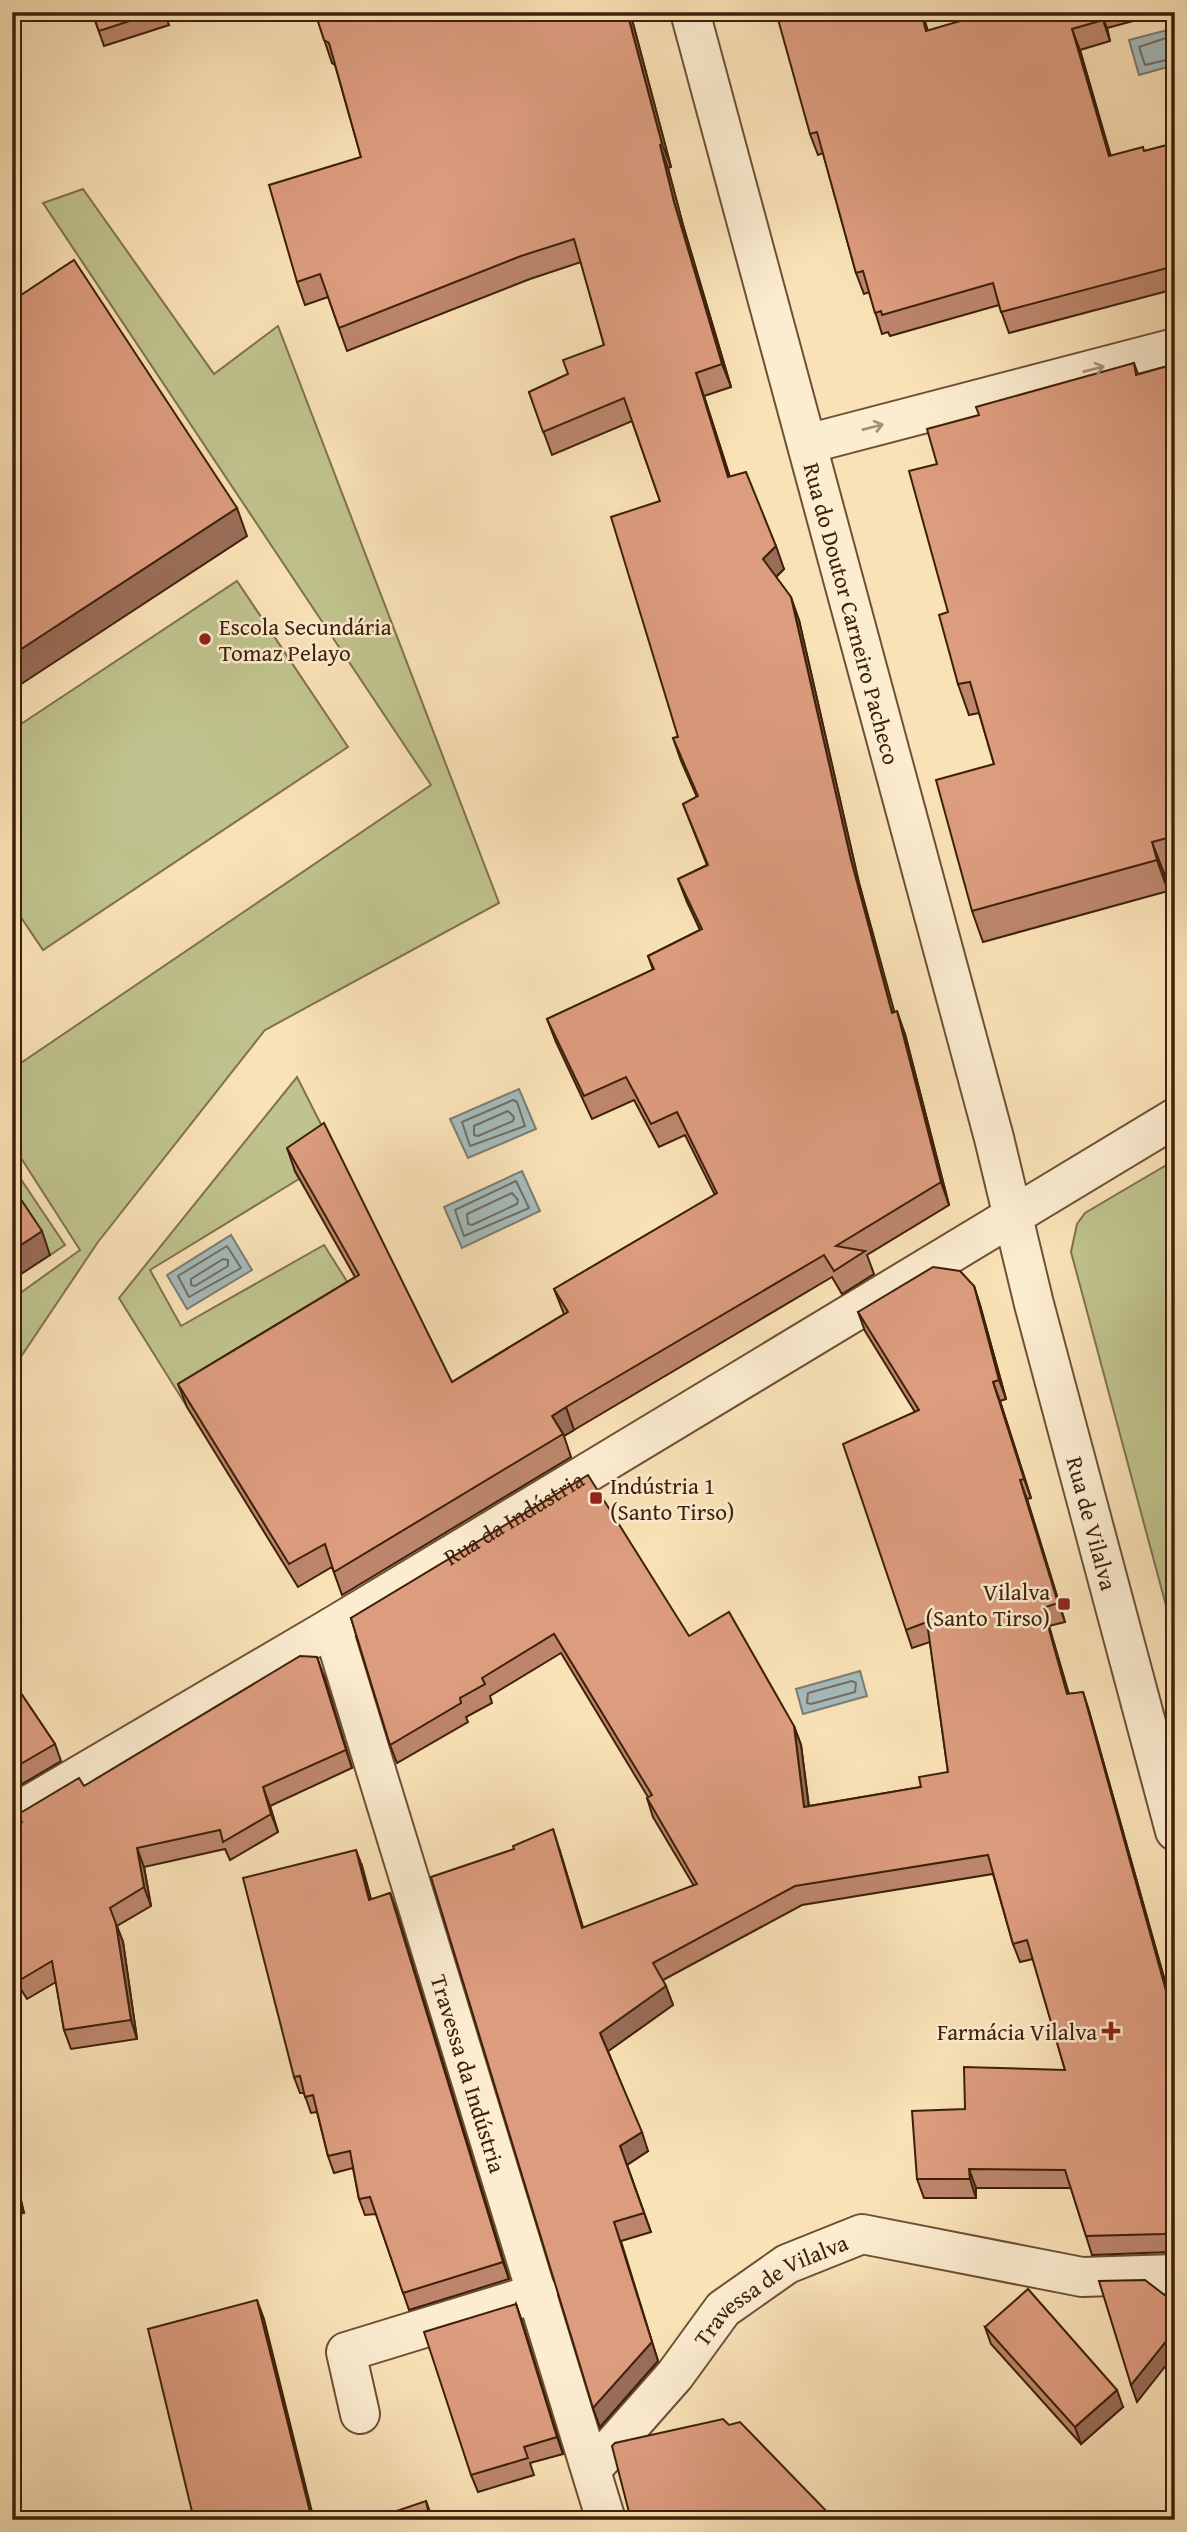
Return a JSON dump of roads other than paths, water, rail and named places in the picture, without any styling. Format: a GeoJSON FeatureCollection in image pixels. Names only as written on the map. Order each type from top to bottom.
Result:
{"type":"FeatureCollection","features":[{"type":"Feature","properties":{"kind":"street","name":"Rua do Doutor Carneiro Pacheco"},"geometry":{"type":"LineString","coordinates":[[690,12],[1013,1215]]}},
{"type":"Feature","properties":{"kind":"street"},"geometry":{"type":"LineString","coordinates":[[807,444],[1175,348]]}},
{"type":"Feature","properties":{"kind":"street","name":"Rua da Indústria"},"geometry":{"type":"LineString","coordinates":[[12,1815],[331,1627],[1175,1118]]}},
{"type":"Feature","properties":{"kind":"street","name":"Rua de Vilalva"},"geometry":{"type":"LineString","coordinates":[[1013,1215],[1034,1304],[1175,1830]]}},
{"type":"Feature","properties":{"kind":"street","name":"Travessa da Indústria"},"geometry":{"type":"LineString","coordinates":[[331,1627],[606,2520]]}},
{"type":"Feature","properties":{"kind":"street","name":"Travessa de Vilalva"},"geometry":{"type":"LineString","coordinates":[[592,2469],[675,2375],[723,2309],[787,2264],[862,2234],[1082,2277],[1175,2274]]}},
{"type":"Feature","properties":{"kind":"street"},"geometry":{"type":"LineString","coordinates":[[360,2414],[346,2352],[538,2293]]}},
{"type":"Feature","properties":{"kind":"water"},"geometry":{"type":"Polygon","coordinates":[[[1175,28],[1175,65],[1139,75],[1129,40],[1175,28]]]}},
{"type":"Feature","properties":{"kind":"water"},"geometry":{"type":"Polygon","coordinates":[[[519,1089],[536,1129],[468,1158],[450,1119],[519,1089]]]}},
{"type":"Feature","properties":{"kind":"water"},"geometry":{"type":"Polygon","coordinates":[[[522,1171],[540,1211],[462,1248],[444,1207],[522,1171]]]}},
{"type":"Feature","properties":{"kind":"water"},"geometry":{"type":"Polygon","coordinates":[[[231,1235],[252,1270],[187,1309],[167,1275],[231,1235]]]}},
{"type":"Feature","properties":{"kind":"water"},"geometry":{"type":"Polygon","coordinates":[[[860,1671],[867,1696],[803,1714],[796,1689],[860,1671]]]}},
{"type":"Feature","properties":{"kind":"place","name":"Escola Secundária Tomaz Pelayo"},"geometry":{"type":"Point","coordinates":[205,639]}},
{"type":"Feature","properties":{"kind":"place","name":"Indústria 1 (Santo Tirso)"},"geometry":{"type":"Point","coordinates":[596,1498]}},
{"type":"Feature","properties":{"kind":"place","name":"Vilalva (Santo Tirso)"},"geometry":{"type":"Point","coordinates":[1064,1604]}},
{"type":"Feature","properties":{"kind":"place","name":"Farmácia Vilalva"},"geometry":{"type":"Point","coordinates":[1111,2031]}}]}
